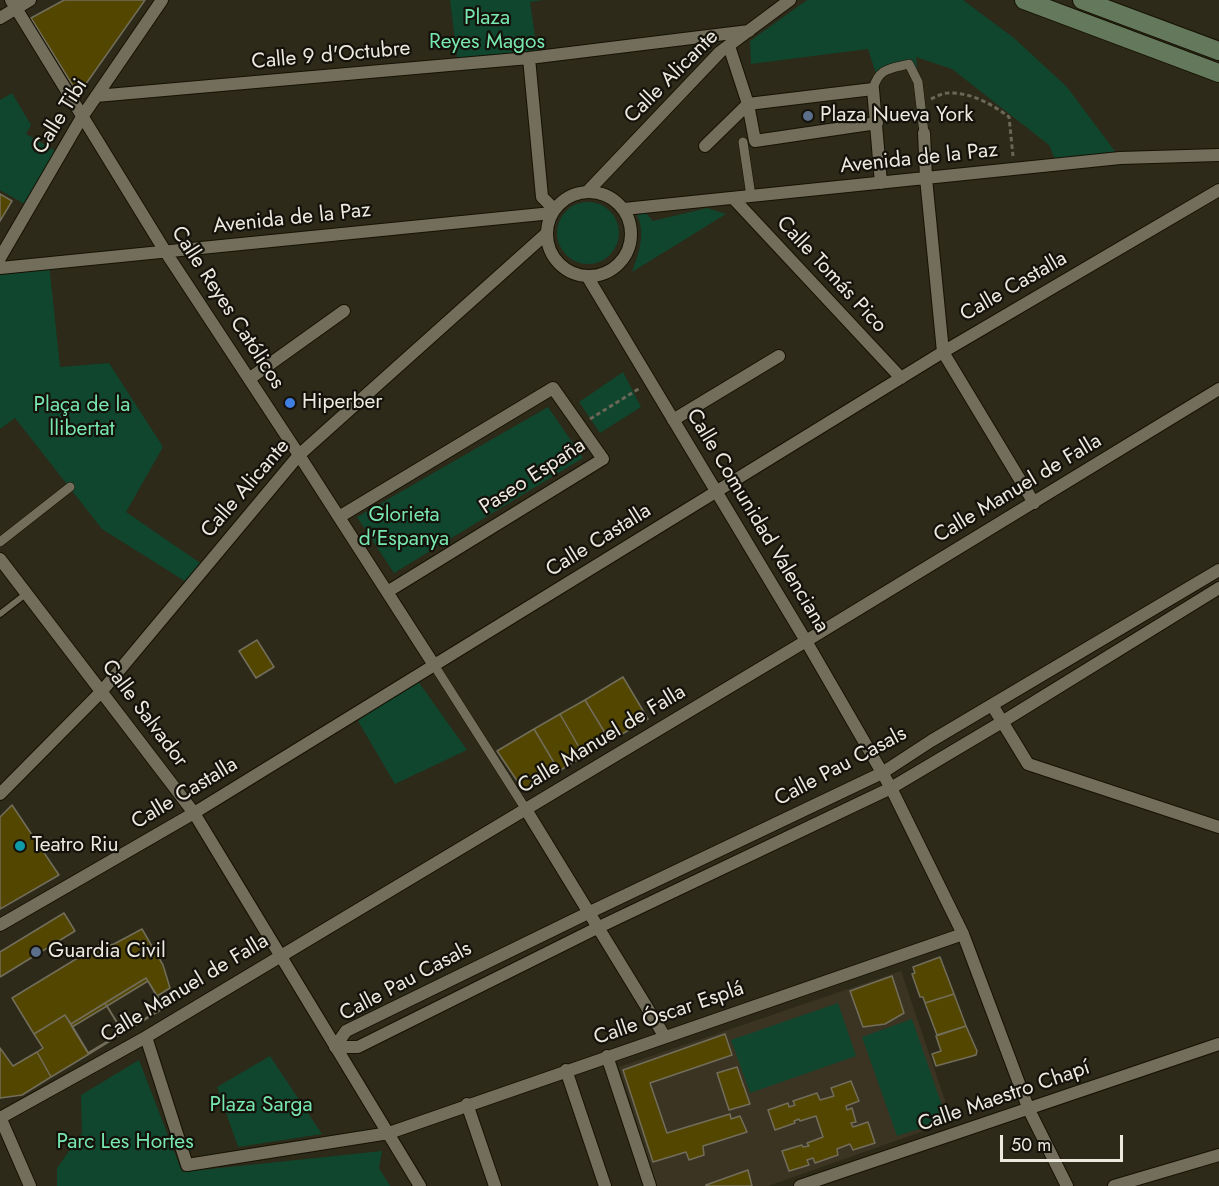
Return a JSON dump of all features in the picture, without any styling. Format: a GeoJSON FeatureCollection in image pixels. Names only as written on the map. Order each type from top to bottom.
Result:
{"type":"FeatureCollection","features":[{"type":"Feature","properties":{"kind":"main road"},"geometry":{"type":"LineString","coordinates":[[1024,0],[1219,72]]}},
{"type":"Feature","properties":{"kind":"main road"},"geometry":{"type":"LineString","coordinates":[[1082,0],[1219,51]]}},
{"type":"Feature","properties":{"kind":"street"},"geometry":{"type":"LineString","coordinates":[[0,18],[13,4],[30,0]]}},
{"type":"Feature","properties":{"kind":"street","name":"Calle Tibi"},"geometry":{"type":"LineString","coordinates":[[0,258],[82,117],[162,0]]}},
{"type":"Feature","properties":{"kind":"street","name":"Calle Alicante"},"geometry":{"type":"LineString","coordinates":[[588,191],[720,52],[790,0]]}},
{"type":"Feature","properties":{"kind":"street","name":"Calle Reyes Católicos"},"geometry":{"type":"LineString","coordinates":[[13,4],[165,251],[434,665]]}},
{"type":"Feature","properties":{"kind":"street","name":"Calle 9 d'Octubre"},"geometry":{"type":"LineString","coordinates":[[96,96],[529,58],[749,31]]}},
{"type":"Feature","properties":{"kind":"street"},"geometry":{"type":"LineString","coordinates":[[729,46],[748,104],[755,141],[877,123]]}},
{"type":"Feature","properties":{"kind":"street"},"geometry":{"type":"LineString","coordinates":[[529,58],[542,197],[553,211]]}},
{"type":"Feature","properties":{"kind":"street"},"geometry":{"type":"LineString","coordinates":[[881,183],[873,89],[877,77],[884,70],[909,64],[918,82],[944,352],[1034,503]]}},
{"type":"Feature","properties":{"kind":"street"},"geometry":{"type":"LineString","coordinates":[[705,146],[748,104],[873,89]]}},
{"type":"Feature","properties":{"kind":"street"},"geometry":{"type":"LineString","coordinates":[[744,142],[751,196]]}},
{"type":"Feature","properties":{"kind":"street","name":"Avenida de la Paz"},"geometry":{"type":"LineString","coordinates":[[624,209],[1120,158],[1219,155]]}},
{"type":"Feature","properties":{"kind":"street","name":"Calle Castalla"},"geometry":{"type":"LineString","coordinates":[[0,925],[194,813],[901,378],[1219,190]]}},
{"type":"Feature","properties":{"kind":"street"},"geometry":{"type":"LineString","coordinates":[[588,191],[600,193],[614,199],[624,209],[630,223],[632,239],[627,253],[619,264],[607,272],[587,276],[573,273],[560,265],[551,253],[547,233],[548,223],[553,211],[561,202],[574,194],[588,191]]}},
{"type":"Feature","properties":{"kind":"street","name":"Calle Tomás Pico"},"geometry":{"type":"LineString","coordinates":[[733,198],[901,378]]}},
{"type":"Feature","properties":{"kind":"street","name":"Avenida de la Paz"},"geometry":{"type":"LineString","coordinates":[[0,268],[553,211]]}},
{"type":"Feature","properties":{"kind":"street","name":"Calle Alicante"},"geometry":{"type":"LineString","coordinates":[[0,794],[102,691],[299,454],[547,233]]}},
{"type":"Feature","properties":{"kind":"street","name":"Calle Comunidad Valenciana"},"geometry":{"type":"LineString","coordinates":[[587,276],[806,641],[891,788],[963,934],[1029,1110],[1067,1186]]}},
{"type":"Feature","properties":{"kind":"street"},"geometry":{"type":"LineString","coordinates":[[249,379],[344,310]]}},
{"type":"Feature","properties":{"kind":"street"},"geometry":{"type":"LineString","coordinates":[[673,420],[779,356]]}},
{"type":"Feature","properties":{"kind":"street","name":"Paseo España"},"geometry":{"type":"LineString","coordinates":[[339,517],[553,388],[603,459],[387,592]]}},
{"type":"Feature","properties":{"kind":"street","name":"Calle Manuel de Falla"},"geometry":{"type":"LineString","coordinates":[[0,1118],[146,1037],[806,641],[1219,388]]}},
{"type":"Feature","properties":{"kind":"street"},"geometry":{"type":"LineString","coordinates":[[0,542],[70,487]]}},
{"type":"Feature","properties":{"kind":"street","name":"Calle Salvador"},"geometry":{"type":"LineString","coordinates":[[0,559],[194,813],[420,1186]]}},
{"type":"Feature","properties":{"kind":"street","name":"Calle Pau Casals"},"geometry":{"type":"LineString","coordinates":[[335,1047],[346,1031],[882,773],[1219,570]]}},
{"type":"Feature","properties":{"kind":"street","name":"Calle Pau Casals"},"geometry":{"type":"LineString","coordinates":[[335,1047],[358,1047],[597,928],[891,788],[1219,588]]}},
{"type":"Feature","properties":{"kind":"street"},"geometry":{"type":"LineString","coordinates":[[434,665],[525,808],[665,1037]]}},
{"type":"Feature","properties":{"kind":"street"},"geometry":{"type":"LineString","coordinates":[[992,705],[1028,764],[1219,826]]}},
{"type":"Feature","properties":{"kind":"street","name":"Calle Óscar Esplá"},"geometry":{"type":"LineString","coordinates":[[146,1037],[187,1165],[389,1132],[963,934]]}},
{"type":"Feature","properties":{"kind":"street","name":"Calle Maestro Chapí"},"geometry":{"type":"LineString","coordinates":[[800,1186],[1219,1044]]}},
{"type":"Feature","properties":{"kind":"street"},"geometry":{"type":"LineString","coordinates":[[607,1056],[650,1186]]}},
{"type":"Feature","properties":{"kind":"street"},"geometry":{"type":"LineString","coordinates":[[566,1070],[605,1186]]}},
{"type":"Feature","properties":{"kind":"street"},"geometry":{"type":"LineString","coordinates":[[467,1104],[495,1186]]}},
{"type":"Feature","properties":{"kind":"street"},"geometry":{"type":"LineString","coordinates":[[0,1118],[30,1186]]}},
{"type":"Feature","properties":{"kind":"street"},"geometry":{"type":"LineString","coordinates":[[1114,1186],[1219,1155]]}},
{"type":"Feature","properties":{"kind":"lane"},"geometry":{"type":"LineString","coordinates":[[0,614],[27,593]]}},
{"type":"Feature","properties":{"kind":"path"},"geometry":{"type":"LineString","coordinates":[[929,100],[946,92],[963,94],[994,105],[1009,117],[1014,156]]}},
{"type":"Feature","properties":{"kind":"path"},"geometry":{"type":"LineString","coordinates":[[580,424],[650,381]]}},
{"type":"Feature","properties":{"kind":"shaded area"},"geometry":{"type":"Polygon","coordinates":[[[901,971],[952,1121],[768,1186],[657,1186],[619,1067],[901,971]]]}},
{"type":"Feature","properties":{"kind":"green space","name":"Plaza Reyes Magos"},"geometry":{"type":"Polygon","coordinates":[[[450,0],[543,0],[530,2],[538,57],[458,64],[450,0]]]}},
{"type":"Feature","properties":{"kind":"green space"},"geometry":{"type":"Polygon","coordinates":[[[807,0],[963,0],[1014,38],[1067,87],[1120,158],[1057,164],[1049,145],[952,69],[916,57],[918,82],[908,64],[877,77],[868,49],[751,64],[750,41],[807,0]]]}},
{"type":"Feature","properties":{"kind":"green space"},"geometry":{"type":"Polygon","coordinates":[[[12,93],[31,125],[26,134],[61,154],[30,207],[0,190],[0,100],[12,93]]]}},
{"type":"Feature","properties":{"kind":"green space"},"geometry":{"type":"Polygon","coordinates":[[[582,202],[594,202],[610,211],[617,221],[619,233],[617,245],[610,255],[594,264],[582,264],[571,259],[562,250],[557,239],[557,227],[562,216],[571,207],[582,202]]]}},
{"type":"Feature","properties":{"kind":"green space"},"geometry":{"type":"Polygon","coordinates":[[[707,208],[726,214],[632,272],[641,236],[637,215],[646,213],[653,221],[707,208]]]}},
{"type":"Feature","properties":{"kind":"green space","name":"Plaça de la llibertat"},"geometry":{"type":"Polygon","coordinates":[[[49,263],[60,367],[109,363],[163,447],[126,512],[206,567],[191,585],[102,529],[15,418],[0,429],[0,268],[49,263]]]}},
{"type":"Feature","properties":{"kind":"green space"},"geometry":{"type":"Polygon","coordinates":[[[623,372],[641,407],[600,433],[579,402],[623,372]]]}},
{"type":"Feature","properties":{"kind":"green space","name":"Glorieta d'Espanya"},"geometry":{"type":"Polygon","coordinates":[[[548,407],[583,458],[394,573],[357,517],[548,407]]]}},
{"type":"Feature","properties":{"kind":"green space"},"geometry":{"type":"Polygon","coordinates":[[[415,677],[467,750],[395,784],[358,721],[415,677]]]}},
{"type":"Feature","properties":{"kind":"green space"},"geometry":{"type":"Polygon","coordinates":[[[838,1003],[856,1056],[750,1093],[731,1040],[838,1003]]]}},
{"type":"Feature","properties":{"kind":"green space"},"geometry":{"type":"Polygon","coordinates":[[[912,1019],[947,1120],[897,1136],[862,1037],[912,1019]]]}},
{"type":"Feature","properties":{"kind":"green space","name":"Plaza Sarga"},"geometry":{"type":"Polygon","coordinates":[[[270,1056],[322,1134],[238,1147],[217,1087],[270,1056]]]}},
{"type":"Feature","properties":{"kind":"green space","name":"Parc Les Hortes"},"geometry":{"type":"Polygon","coordinates":[[[139,1060],[182,1172],[382,1151],[379,1168],[390,1186],[57,1186],[57,1168],[82,1133],[81,1095],[139,1060]]]}},
{"type":"Feature","properties":{"kind":"building"},"geometry":{"type":"Polygon","coordinates":[[[64,0],[145,0],[83,88],[75,89],[31,18],[64,0]]]}},
{"type":"Feature","properties":{"kind":"building"},"geometry":{"type":"Polygon","coordinates":[[[0,194],[12,201],[0,221],[0,194]]]}},
{"type":"Feature","properties":{"kind":"building"},"geometry":{"type":"Polygon","coordinates":[[[257,640],[274,667],[256,678],[239,651],[257,640]]]}},
{"type":"Feature","properties":{"kind":"building"},"geometry":{"type":"Polygon","coordinates":[[[623,677],[648,719],[610,741],[585,700],[623,677]]]}},
{"type":"Feature","properties":{"kind":"building"},"geometry":{"type":"Polygon","coordinates":[[[585,700],[610,741],[584,756],[560,714],[585,700]]]}},
{"type":"Feature","properties":{"kind":"building"},"geometry":{"type":"Polygon","coordinates":[[[560,714],[584,756],[559,771],[534,729],[560,714]]]}},
{"type":"Feature","properties":{"kind":"building"},"geometry":{"type":"Polygon","coordinates":[[[534,729],[559,771],[524,791],[497,751],[534,729]]]}},
{"type":"Feature","properties":{"kind":"building","name":"Teatro Riu"},"geometry":{"type":"Polygon","coordinates":[[[12,805],[59,875],[0,909],[0,817],[12,805]]]}},
{"type":"Feature","properties":{"kind":"building"},"geometry":{"type":"Polygon","coordinates":[[[64,913],[75,931],[0,977],[0,952],[64,913]]]}},
{"type":"Feature","properties":{"kind":"building"},"geometry":{"type":"Polygon","coordinates":[[[142,929],[163,965],[170,988],[157,996],[146,978],[71,1024],[65,1015],[34,1034],[12,998],[99,945],[100,947],[114,944],[142,929]]]}},
{"type":"Feature","properties":{"kind":"building"},"geometry":{"type":"Polygon","coordinates":[[[940,957],[954,994],[925,1003],[923,997],[920,997],[912,974],[915,973],[913,967],[940,957]]]}},
{"type":"Feature","properties":{"kind":"building"},"geometry":{"type":"Polygon","coordinates":[[[892,976],[904,1013],[885,1024],[863,1027],[850,991],[892,976]]]}},
{"type":"Feature","properties":{"kind":"building"},"geometry":{"type":"Polygon","coordinates":[[[146,978],[164,1008],[123,1033],[105,1003],[146,978]]]}},
{"type":"Feature","properties":{"kind":"building"},"geometry":{"type":"Polygon","coordinates":[[[148,981],[164,1007],[123,1032],[107,1006],[148,981]]]}},
{"type":"Feature","properties":{"kind":"building"},"geometry":{"type":"Polygon","coordinates":[[[954,994],[966,1026],[937,1035],[925,1003],[954,994]]]}},
{"type":"Feature","properties":{"kind":"building"},"geometry":{"type":"Polygon","coordinates":[[[105,1003],[123,1033],[89,1054],[71,1024],[105,1003]]]}},
{"type":"Feature","properties":{"kind":"building"},"geometry":{"type":"Polygon","coordinates":[[[107,1006],[123,1032],[88,1053],[72,1027],[107,1006]]]}},
{"type":"Feature","properties":{"kind":"building"},"geometry":{"type":"Polygon","coordinates":[[[65,1015],[89,1054],[51,1077],[37,1052],[43,1048],[34,1034],[65,1015]]]}},
{"type":"Feature","properties":{"kind":"building"},"geometry":{"type":"Polygon","coordinates":[[[966,1026],[977,1051],[976,1055],[936,1066],[932,1054],[941,1051],[936,1036],[966,1026]]]}},
{"type":"Feature","properties":{"kind":"building"},"geometry":{"type":"Polygon","coordinates":[[[725,1034],[732,1055],[650,1083],[667,1133],[730,1114],[731,1119],[740,1116],[747,1132],[703,1146],[704,1155],[689,1160],[686,1152],[653,1162],[623,1070],[725,1034]]]}},
{"type":"Feature","properties":{"kind":"building"},"geometry":{"type":"Polygon","coordinates":[[[0,1048],[13,1066],[37,1052],[51,1077],[22,1095],[0,1098],[0,1048]]]}},
{"type":"Feature","properties":{"kind":"building"},"geometry":{"type":"Polygon","coordinates":[[[737,1067],[750,1104],[729,1110],[717,1073],[737,1067]]]}},
{"type":"Feature","properties":{"kind":"building"},"geometry":{"type":"Polygon","coordinates":[[[851,1081],[859,1101],[846,1106],[847,1110],[852,1108],[856,1122],[851,1123],[853,1127],[868,1122],[875,1143],[853,1150],[850,1144],[837,1149],[838,1155],[815,1163],[813,1158],[807,1160],[809,1165],[789,1171],[782,1151],[802,1145],[803,1147],[809,1146],[807,1143],[823,1137],[816,1116],[800,1121],[799,1119],[794,1121],[795,1123],[775,1130],[768,1110],[788,1103],[789,1107],[795,1105],[793,1101],[817,1093],[820,1100],[834,1096],[831,1088],[851,1081]]]}},
{"type":"Feature","properties":{"kind":"building"},"geometry":{"type":"Polygon","coordinates":[[[748,1170],[752,1186],[706,1186],[706,1185],[748,1170]]]}},
{"type":"Feature","properties":{"kind":"place","name":"Plaza Nueva York"},"geometry":{"type":"Point","coordinates":[808,116]}},
{"type":"Feature","properties":{"kind":"place","name":"Hiperber"},"geometry":{"type":"Point","coordinates":[290,403]}},
{"type":"Feature","properties":{"kind":"place","name":"Teatro Riu"},"geometry":{"type":"Point","coordinates":[20,846]}},
{"type":"Feature","properties":{"kind":"place","name":"Guardia Civil"},"geometry":{"type":"Point","coordinates":[36,952]}}]}
